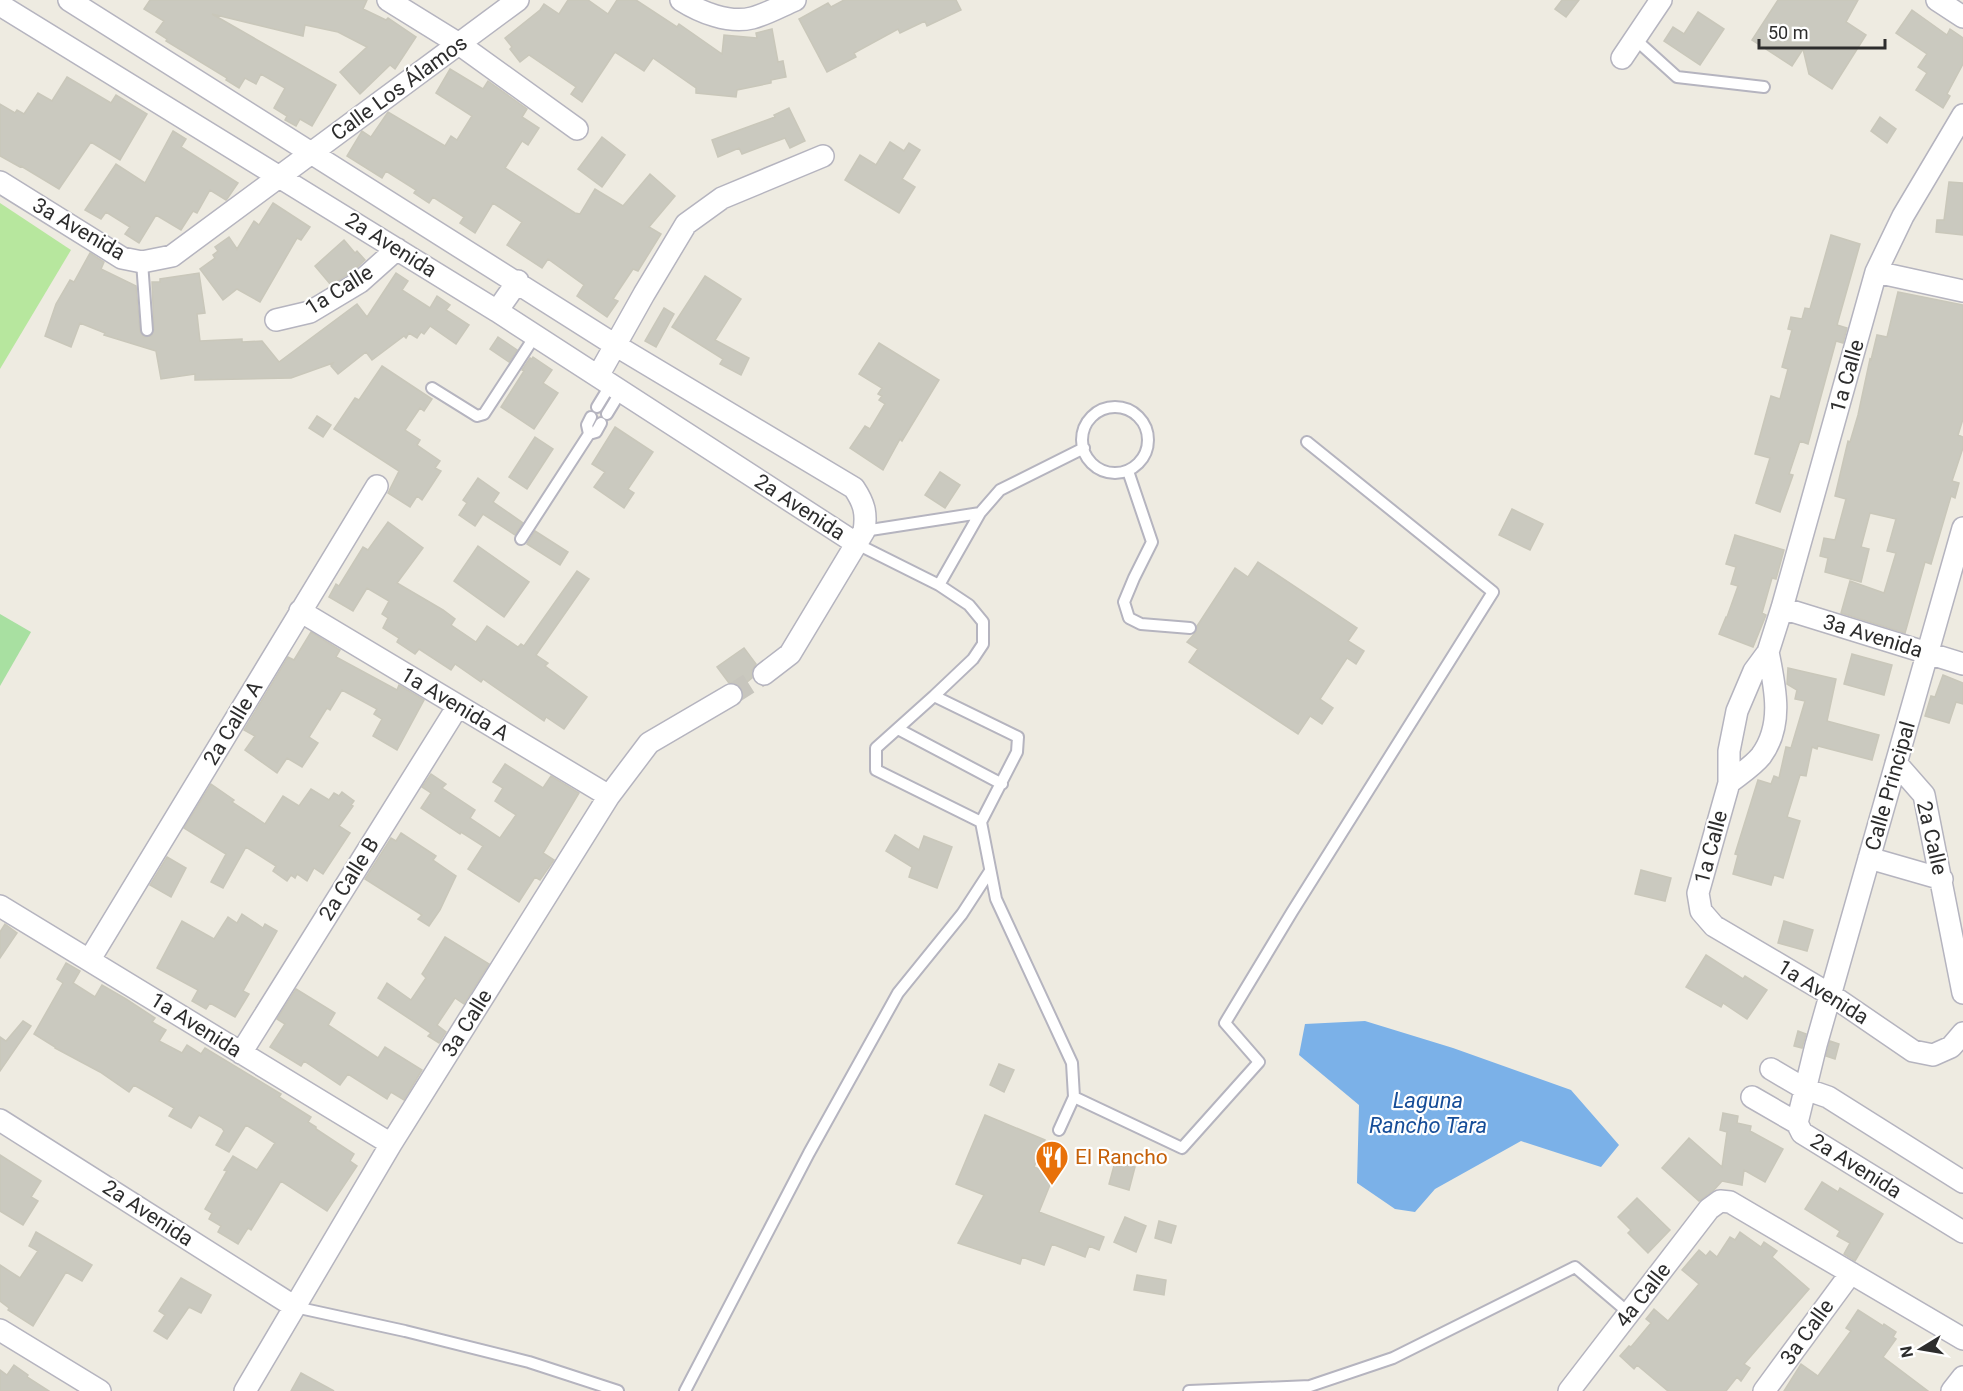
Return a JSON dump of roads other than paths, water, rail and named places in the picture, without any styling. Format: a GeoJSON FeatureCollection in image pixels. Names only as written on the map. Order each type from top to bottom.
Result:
{"type":"FeatureCollection","features":[{"type":"Feature","properties":{"kind":"street","name":"2a Avenida"},"geometry":{"type":"LineString","coordinates":[[0,5],[860,537],[866,516],[862,500],[854,488],[615,345],[518,281],[310,153],[69,0]]}},
{"type":"Feature","properties":{"kind":"street"},"geometry":{"type":"LineString","coordinates":[[388,0],[459,44],[577,129]]}},
{"type":"Feature","properties":{"kind":"street","name":"Calle Los Álamos"},"geometry":{"type":"LineString","coordinates":[[280,177],[518,0]]}},
{"type":"Feature","properties":{"kind":"street"},"geometry":{"type":"LineString","coordinates":[[681,0],[691,7],[722,18],[750,19],[795,0]]}},
{"type":"Feature","properties":{"kind":"street"},"geometry":{"type":"LineString","coordinates":[[1622,58],[1661,0]]}},
{"type":"Feature","properties":{"kind":"street"},"geometry":{"type":"LineString","coordinates":[[1937,0],[1963,17]]}},
{"type":"Feature","properties":{"kind":"street","name":"1a Calle"},"geometry":{"type":"LineString","coordinates":[[1701,911],[1698,893],[1729,783],[1729,751],[1737,711],[1754,671],[1768,652],[1782,608],[1876,272],[1903,216],[1956,139],[1963,115]]}},
{"type":"Feature","properties":{"kind":"street"},"geometry":{"type":"LineString","coordinates":[[610,384],[615,345],[686,224],[722,198],[823,156]]}},
{"type":"Feature","properties":{"kind":"street","name":"3a Avenida"},"geometry":{"type":"LineString","coordinates":[[0,182],[122,258],[142,262],[172,256],[280,177]]}},
{"type":"Feature","properties":{"kind":"street","name":"1a Calle"},"geometry":{"type":"LineString","coordinates":[[276,320],[310,312],[360,282],[397,249]]}},
{"type":"Feature","properties":{"kind":"street"},"geometry":{"type":"LineString","coordinates":[[1876,272],[1963,291]]}},
{"type":"Feature","properties":{"kind":"street"},"geometry":{"type":"LineString","coordinates":[[497,311],[518,281]]}},
{"type":"Feature","properties":{"kind":"street","name":"2a Calle A"},"geometry":{"type":"LineString","coordinates":[[90,959],[377,486]]}},
{"type":"Feature","properties":{"kind":"street","name":"Calle Principal"},"geometry":{"type":"LineString","coordinates":[[1797,1123],[1816,1045],[1963,528]]}},
{"type":"Feature","properties":{"kind":"street"},"geometry":{"type":"LineString","coordinates":[[764,674],[790,654],[860,537]]}},
{"type":"Feature","properties":{"kind":"street","name":"3a Avenida"},"geometry":{"type":"LineString","coordinates":[[1782,608],[1963,664]]}},
{"type":"Feature","properties":{"kind":"street","name":"1a Avenida A"},"geometry":{"type":"LineString","coordinates":[[300,611],[609,796]]}},
{"type":"Feature","properties":{"kind":"street","name":"1a Calle"},"geometry":{"type":"LineString","coordinates":[[1729,783],[1761,756],[1775,727],[1776,692],[1768,652]]}},
{"type":"Feature","properties":{"kind":"street","name":"3a Calle"},"geometry":{"type":"LineString","coordinates":[[245,1391],[392,1144],[609,796],[649,743],[731,695]]}},
{"type":"Feature","properties":{"kind":"street","name":"2a Calle B"},"geometry":{"type":"LineString","coordinates":[[241,1053],[458,706]]}},
{"type":"Feature","properties":{"kind":"street","name":"2a Calle"},"geometry":{"type":"LineString","coordinates":[[1896,763],[1924,795],[1963,993]]}},
{"type":"Feature","properties":{"kind":"street"},"geometry":{"type":"LineString","coordinates":[[1869,858],[1942,879]]}},
{"type":"Feature","properties":{"kind":"street","name":"1a Avenida"},"geometry":{"type":"LineString","coordinates":[[0,906],[392,1144]]}},
{"type":"Feature","properties":{"kind":"street","name":"1a Avenida"},"geometry":{"type":"LineString","coordinates":[[1701,911],[1714,926],[1831,995],[1913,1051],[1933,1055],[1957,1040]]}},
{"type":"Feature","properties":{"kind":"street"},"geometry":{"type":"LineString","coordinates":[[1811,1067],[1828,1097]]}},
{"type":"Feature","properties":{"kind":"street","name":"2a Avenida"},"geometry":{"type":"LineString","coordinates":[[1771,1069],[1805,1089],[1828,1097],[1963,1182]]}},
{"type":"Feature","properties":{"kind":"street","name":"2a Avenida"},"geometry":{"type":"LineString","coordinates":[[1752,1097],[1797,1123],[1802,1134],[1963,1232]]}},
{"type":"Feature","properties":{"kind":"street","name":"2a Avenida"},"geometry":{"type":"LineString","coordinates":[[0,1120],[295,1307]]}},
{"type":"Feature","properties":{"kind":"street","name":"4a Calle"},"geometry":{"type":"LineString","coordinates":[[1569,1391],[1709,1209],[1720,1201],[1730,1202],[1851,1273]]}},
{"type":"Feature","properties":{"kind":"street"},"geometry":{"type":"LineString","coordinates":[[1851,1273],[1963,1339]]}},
{"type":"Feature","properties":{"kind":"street","name":"3a Calle"},"geometry":{"type":"LineString","coordinates":[[1764,1391],[1851,1273]]}},
{"type":"Feature","properties":{"kind":"street"},"geometry":{"type":"LineString","coordinates":[[0,1330],[100,1391]]}},
{"type":"Feature","properties":{"kind":"street"},"geometry":{"type":"LineString","coordinates":[[1952,1391],[1963,1377]]}},
{"type":"Feature","properties":{"kind":"lane"},"geometry":{"type":"LineString","coordinates":[[1635,39],[1677,76],[1764,87]]}},
{"type":"Feature","properties":{"kind":"lane"},"geometry":{"type":"LineString","coordinates":[[142,262],[147,330]]}},
{"type":"Feature","properties":{"kind":"lane"},"geometry":{"type":"LineString","coordinates":[[432,388],[477,416],[484,414],[535,336]]}},
{"type":"Feature","properties":{"kind":"lane"},"geometry":{"type":"LineString","coordinates":[[521,539],[589,434],[596,432],[599,415],[610,384]]}},
{"type":"Feature","properties":{"kind":"lane"},"geometry":{"type":"LineString","coordinates":[[1119,407],[1129,410],[1138,416],[1148,434],[1148,445],[1144,456],[1138,465],[1128,471],[1106,472],[1096,467],[1088,459],[1084,448],[1085,428],[1090,418],[1108,408],[1119,407]]}},
{"type":"Feature","properties":{"kind":"lane"},"geometry":{"type":"LineString","coordinates":[[1074,1097],[1182,1148],[1259,1062],[1225,1023],[1493,591],[1307,442]]}},
{"type":"Feature","properties":{"kind":"lane"},"geometry":{"type":"LineString","coordinates":[[939,585],[980,513],[1000,490],[1084,448]]}},
{"type":"Feature","properties":{"kind":"lane"},"geometry":{"type":"LineString","coordinates":[[1128,471],[1152,542],[1124,602],[1129,618],[1141,624],[1190,628]]}},
{"type":"Feature","properties":{"kind":"lane"},"geometry":{"type":"LineString","coordinates":[[860,537],[980,513]]}},
{"type":"Feature","properties":{"kind":"lane"},"geometry":{"type":"LineString","coordinates":[[860,537],[969,605],[982,622],[983,644],[973,660],[876,748],[876,770],[981,822]]}},
{"type":"Feature","properties":{"kind":"lane"},"geometry":{"type":"LineString","coordinates":[[934,696],[1018,737],[1017,752],[981,822],[996,899],[1072,1063],[1074,1097],[1059,1130]]}},
{"type":"Feature","properties":{"kind":"lane"},"geometry":{"type":"LineString","coordinates":[[898,729],[1002,784]]}},
{"type":"Feature","properties":{"kind":"lane"},"geometry":{"type":"LineString","coordinates":[[685,1391],[809,1153],[898,993],[962,914],[990,871]]}},
{"type":"Feature","properties":{"kind":"lane"},"geometry":{"type":"LineString","coordinates":[[1189,1391],[1310,1386],[1393,1358],[1575,1267],[1629,1313]]}},
{"type":"Feature","properties":{"kind":"lane"},"geometry":{"type":"LineString","coordinates":[[295,1307],[405,1330],[518,1359],[618,1391]]}},
{"type":"Feature","properties":{"kind":"water","name":"Laguna Rancho Tara"},"geometry":{"type":"Polygon","coordinates":[[[1365,1021],[1453,1048],[1571,1090],[1619,1145],[1601,1167],[1521,1141],[1435,1189],[1415,1212],[1395,1209],[1357,1183],[1359,1105],[1299,1055],[1305,1024],[1365,1021]]]}},
{"type":"Feature","properties":{"kind":"tunnel"},"geometry":{"type":"LineString","coordinates":[[731,695],[764,674]]}},
{"type":"Feature","properties":{"kind":"place","name":"El Rancho"},"geometry":{"type":"Point","coordinates":[1052,1186]}}]}
